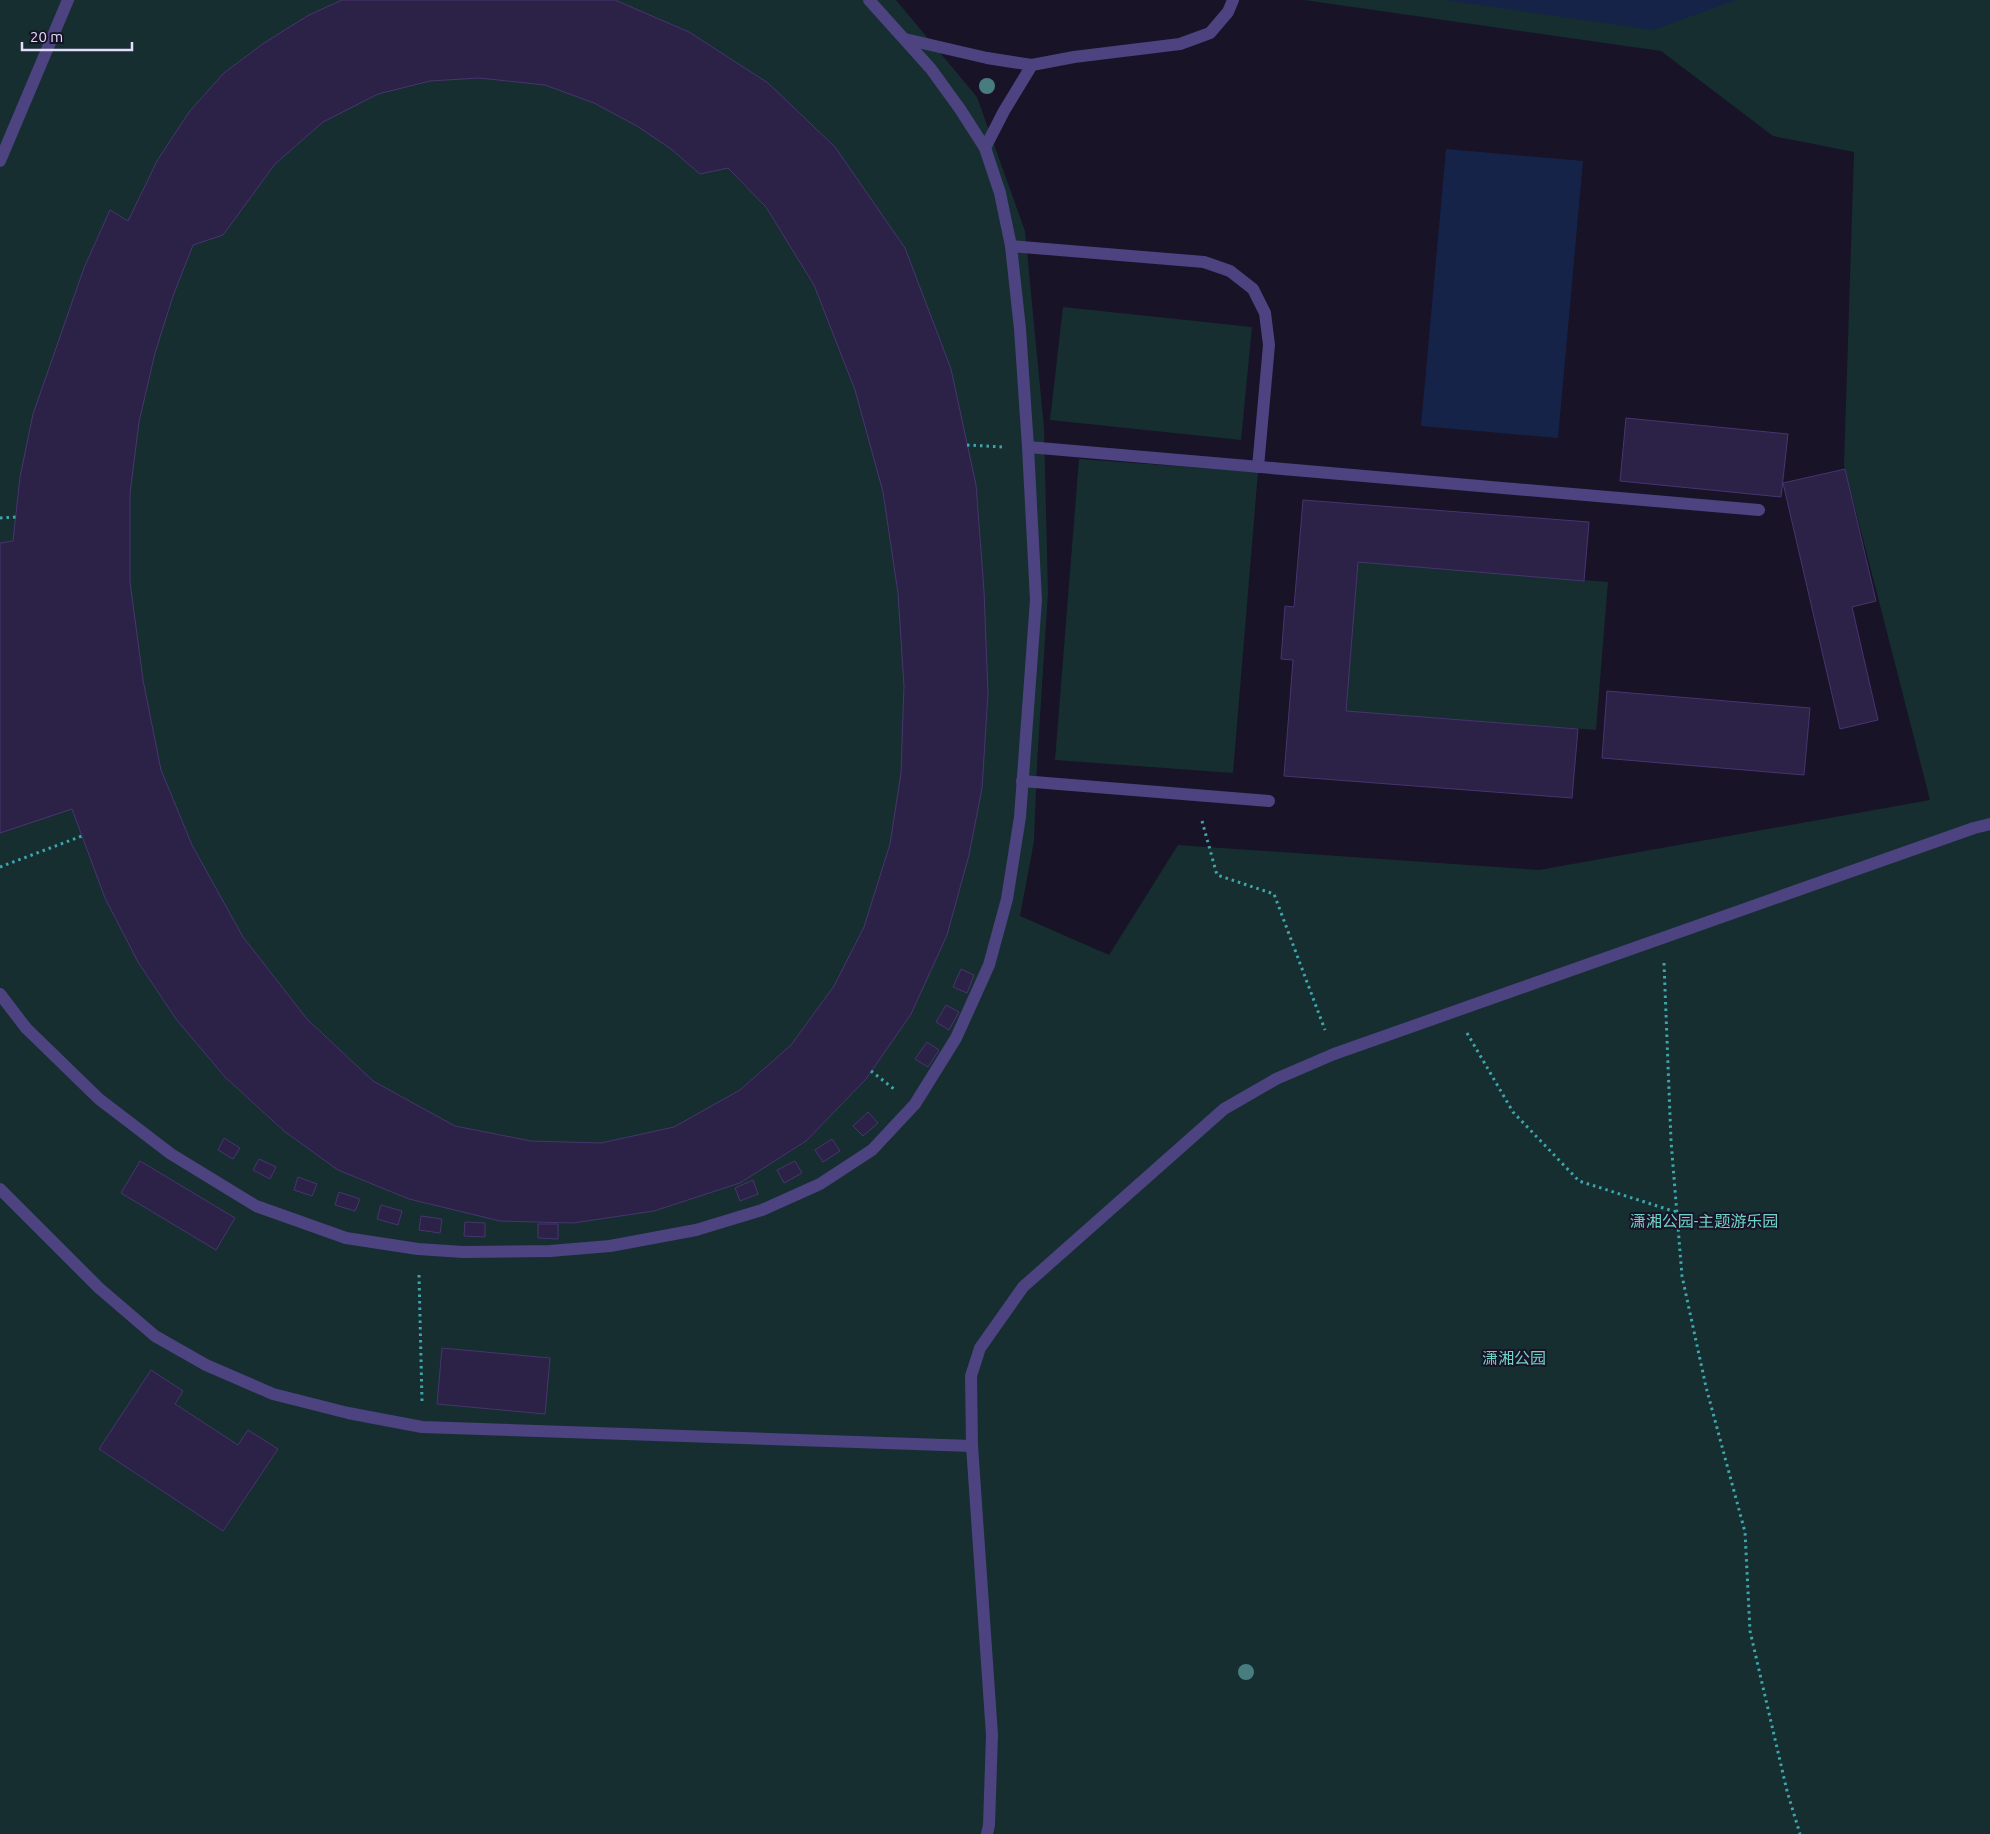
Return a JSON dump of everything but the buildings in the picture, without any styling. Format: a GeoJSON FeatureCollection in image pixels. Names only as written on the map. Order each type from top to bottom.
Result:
{"type":"FeatureCollection","features":[{"type":"Feature","properties":{"kind":"street"},"geometry":{"type":"LineString","coordinates":[[0,161],[68,0]]}},
{"type":"Feature","properties":{"kind":"street"},"geometry":{"type":"LineString","coordinates":[[0,994],[26,1028],[99,1099],[180,1160],[256,1206],[346,1238],[418,1249],[463,1252],[558,1250],[610,1246],[696,1230],[762,1210],[820,1184],[872,1150],[915,1104],[956,1038],[989,965],[1007,899],[1020,817],[1036,600],[1020,329],[1011,246],[1000,192],[985,148],[932,69],[869,0]]}},
{"type":"Feature","properties":{"kind":"street"},"geometry":{"type":"LineString","coordinates":[[905,39],[987,58],[1032,65],[1074,57],[1180,44],[1210,34],[1228,12],[1233,0]]}},
{"type":"Feature","properties":{"kind":"street"},"geometry":{"type":"LineString","coordinates":[[985,148],[1004,111],[1032,65]]}},
{"type":"Feature","properties":{"kind":"street"},"geometry":{"type":"LineString","coordinates":[[1011,246],[1204,262],[1230,272],[1253,289],[1265,313],[1269,345],[1258,467]]}},
{"type":"Feature","properties":{"kind":"street"},"geometry":{"type":"LineString","coordinates":[[1028,447],[1759,510]]}},
{"type":"Feature","properties":{"kind":"street"},"geometry":{"type":"LineString","coordinates":[[1022,781],[1269,801]]}},
{"type":"Feature","properties":{"kind":"street"},"geometry":{"type":"LineString","coordinates":[[987,1834],[992,1735],[972,1446],[971,1376],[980,1348],[1023,1287],[1224,1109],[1276,1079],[1334,1054],[1454,1011],[1990,824]]}},
{"type":"Feature","properties":{"kind":"street"},"geometry":{"type":"LineString","coordinates":[[0,1189],[98,1288],[155,1336],[206,1365],[273,1394],[348,1413],[422,1427],[972,1446]]}},
{"type":"Feature","properties":{"kind":"path"},"geometry":{"type":"LineString","coordinates":[[967,445],[1028,447]]}},
{"type":"Feature","properties":{"kind":"path"},"geometry":{"type":"LineString","coordinates":[[0,518],[16,517]]}},
{"type":"Feature","properties":{"kind":"path"},"geometry":{"type":"LineString","coordinates":[[1195,795],[1217,876],[1274,894],[1334,1054]]}},
{"type":"Feature","properties":{"kind":"path"},"geometry":{"type":"LineString","coordinates":[[0,867],[82,836]]}},
{"type":"Feature","properties":{"kind":"path"},"geometry":{"type":"LineString","coordinates":[[1662,938],[1671,1141],[1682,1276],[1706,1387],[1745,1532],[1750,1631],[1787,1792],[1800,1834]]}},
{"type":"Feature","properties":{"kind":"path"},"geometry":{"type":"LineString","coordinates":[[1454,1011],[1513,1112],[1579,1181],[1676,1212]]}},
{"type":"Feature","properties":{"kind":"path"},"geometry":{"type":"LineString","coordinates":[[418,1249],[422,1427]]}},
{"type":"Feature","properties":{"kind":"green space"},"geometry":{"type":"Polygon","coordinates":[[[0,0],[896,0],[977,97],[1025,231],[1044,428],[1048,593],[1034,841],[1020,916],[1109,955],[1178,845],[1539,870],[1930,800],[1844,465],[1854,152],[1773,136],[1661,51],[1304,0],[1990,0],[1990,1834],[0,1834],[0,0]]]}},
{"type":"Feature","properties":{"kind":"green space"},"geometry":{"type":"Polygon","coordinates":[[[1063,307],[1252,327],[1241,440],[1050,420],[1063,307]]]}},
{"type":"Feature","properties":{"kind":"green space"},"geometry":{"type":"Polygon","coordinates":[[[1079,459],[1258,472],[1233,773],[1055,760],[1079,459]]]}},
{"type":"Feature","properties":{"kind":"green space"},"geometry":{"type":"Polygon","coordinates":[[[1358,562],[1608,582],[1596,730],[1346,711],[1358,562]]]}},
{"type":"Feature","properties":{"kind":"water"},"geometry":{"type":"Polygon","coordinates":[[[1445,0],[1736,0],[1653,30],[1445,0]]]}},
{"type":"Feature","properties":{"kind":"water"},"geometry":{"type":"Polygon","coordinates":[[[1446,149],[1583,161],[1558,438],[1421,426],[1446,149]]]}},
{"type":"Feature","properties":{"kind":"park label","name":"潇湘公园-主题游乐园"},"geometry":{"type":"Point","coordinates":[1704,1221]}},
{"type":"Feature","properties":{"kind":"park label","name":"潇湘公园"},"geometry":{"type":"Point","coordinates":[1514,1358]}}]}
